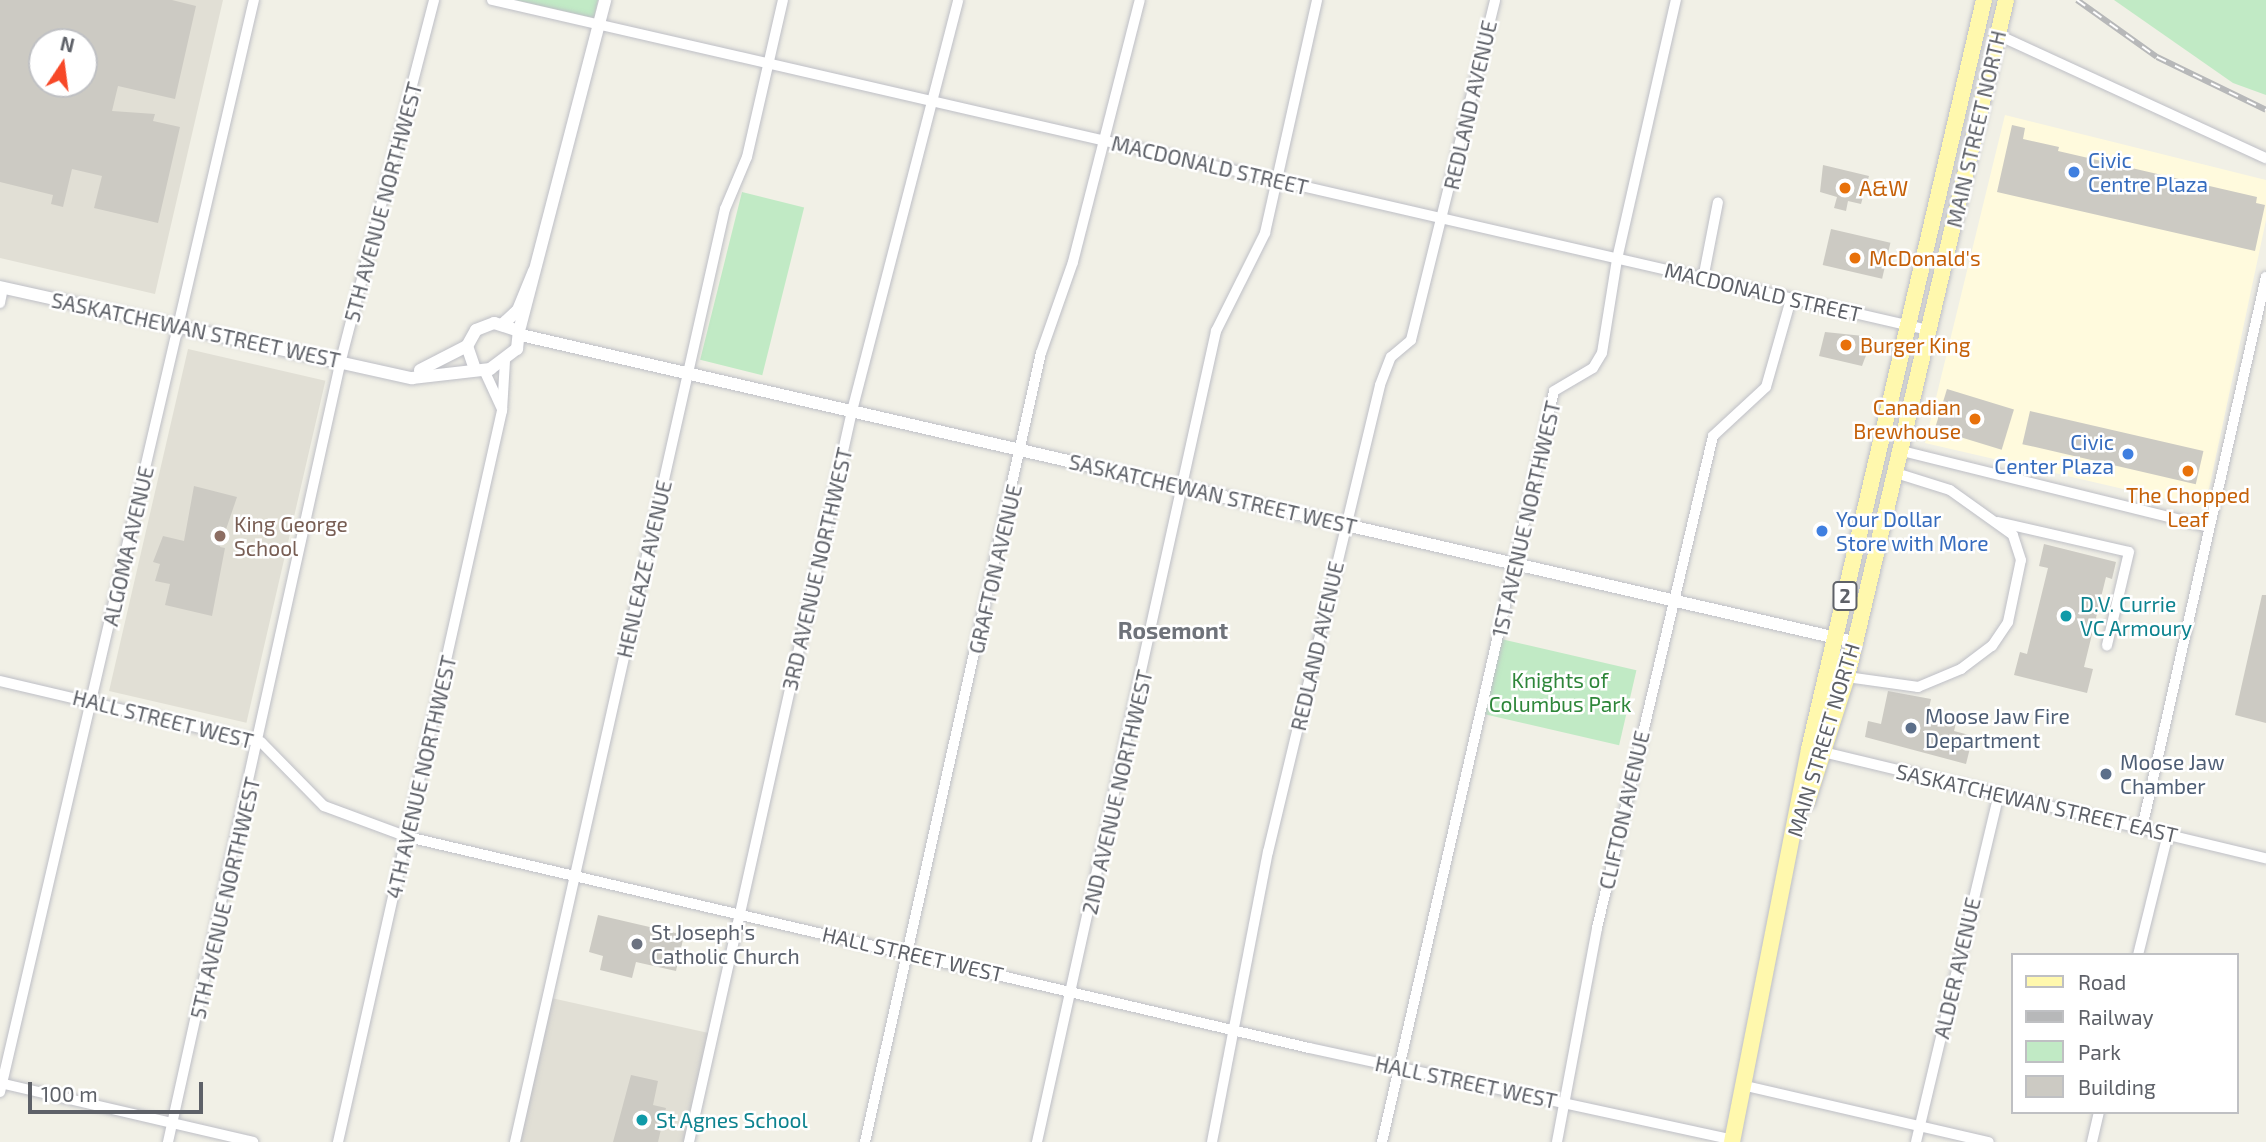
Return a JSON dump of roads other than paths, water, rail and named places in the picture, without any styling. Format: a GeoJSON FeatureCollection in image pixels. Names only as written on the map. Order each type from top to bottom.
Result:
{"type":"FeatureCollection","features":[{"type":"Feature","properties":{"kind":"main road","name":"MAIN STREET NORTH"},"geometry":{"type":"LineString","coordinates":[[1732,1141],[1746,1086],[1783,867],[1816,750],[1835,638],[1904,325],[1984,0]]}},
{"type":"Feature","properties":{"kind":"main road","name":"MAIN STREET NORTH"},"geometry":{"type":"LineString","coordinates":[[1816,750],[1847,677],[1893,471],[2006,0]]}},
{"type":"Feature","properties":{"kind":"street","name":"ALGOMA AVENUE"},"geometry":{"type":"LineString","coordinates":[[1,1086],[254,0]]}},
{"type":"Feature","properties":{"kind":"street","name":"5TH AVENUE NORTHWEST"},"geometry":{"type":"LineString","coordinates":[[168,1142],[261,742],[341,360],[435,0]]}},
{"type":"Feature","properties":{"kind":"street","name":"MACDONALD STREET"},"geometry":{"type":"LineString","coordinates":[[492,0],[1928,330]]}},
{"type":"Feature","properties":{"kind":"street"},"geometry":{"type":"LineString","coordinates":[[479,370],[505,361],[517,349],[605,0]]}},
{"type":"Feature","properties":{"kind":"street","name":"HENLEAZE AVENUE"},"geometry":{"type":"LineString","coordinates":[[515,1142],[725,208],[747,157],[783,0]]}},
{"type":"Feature","properties":{"kind":"street","name":"3RD AVENUE NORTHWEST"},"geometry":{"type":"LineString","coordinates":[[689,1142],[852,411],[958,0]]}},
{"type":"Feature","properties":{"kind":"street","name":"GRAFTON AVENUE"},"geometry":{"type":"LineString","coordinates":[[865,1142],[1041,353],[1073,262],[1140,0]]}},
{"type":"Feature","properties":{"kind":"street","name":"2ND AVENUE NORTHWEST"},"geometry":{"type":"LineString","coordinates":[[1037,1142],[1153,633],[1179,486],[1216,331],[1265,233],[1317,0]]}},
{"type":"Feature","properties":{"kind":"street","name":"REDLAND AVENUE"},"geometry":{"type":"LineString","coordinates":[[1212,1142],[1237,1031],[1268,852],[1380,385],[1391,357],[1411,340],[1495,0]]}},
{"type":"Feature","properties":{"kind":"street","name":"1ST AVENUE NORTHWEST"},"geometry":{"type":"LineString","coordinates":[[1382,1142],[1554,391],[1593,368],[1602,354],[1616,259],[1676,0]]}},
{"type":"Feature","properties":{"kind":"street"},"geometry":{"type":"LineString","coordinates":[[1998,35],[2266,158]]}},
{"type":"Feature","properties":{"kind":"street"},"geometry":{"type":"LineString","coordinates":[[1703,279],[1718,202]]}},
{"type":"Feature","properties":{"kind":"street"},"geometry":{"type":"LineString","coordinates":[[502,411],[467,346],[476,330],[503,324],[518,310],[536,267]]}},
{"type":"Feature","properties":{"kind":"street"},"geometry":{"type":"LineString","coordinates":[[2142,828],[2266,277]]}},
{"type":"Feature","properties":{"kind":"street","name":"SASKATCHEWAN STREET WEST"},"geometry":{"type":"LineString","coordinates":[[2,288],[179,323],[425,378],[479,370]]}},
{"type":"Feature","properties":{"kind":"street"},"geometry":{"type":"LineString","coordinates":[[0,303],[2,288]]}},
{"type":"Feature","properties":{"kind":"street","name":"CLIFTON AVENUE"},"geometry":{"type":"LineString","coordinates":[[1556,1142],[1566,1103],[1597,928],[1713,436],[1766,387],[1791,299]]}},
{"type":"Feature","properties":{"kind":"street"},"geometry":{"type":"LineString","coordinates":[[503,324],[520,333]]}},
{"type":"Feature","properties":{"kind":"street","name":"SASKATCHEWAN STREET WEST"},"geometry":{"type":"LineString","coordinates":[[520,333],[1854,642]]}},
{"type":"Feature","properties":{"kind":"street","name":"SASKATCHEWAN STREET WEST"},"geometry":{"type":"LineString","coordinates":[[392,372],[428,369],[467,346]]}},
{"type":"Feature","properties":{"kind":"street","name":"SASKATCHEWAN STREET WEST"},"geometry":{"type":"LineString","coordinates":[[517,349],[571,346]]}},
{"type":"Feature","properties":{"kind":"street","name":"4TH AVENUE NORTHWEST"},"geometry":{"type":"LineString","coordinates":[[338,1142],[502,411],[505,361]]}},
{"type":"Feature","properties":{"kind":"street"},"geometry":{"type":"LineString","coordinates":[[1898,450],[2209,527]]}},
{"type":"Feature","properties":{"kind":"street"},"geometry":{"type":"LineString","coordinates":[[1847,677],[1918,687],[1961,669],[1992,646],[2008,622],[2021,560],[2013,535],[1950,490],[1893,471]]}},
{"type":"Feature","properties":{"kind":"street"},"geometry":{"type":"LineString","coordinates":[[1996,521],[2129,552],[2107,645]]}},
{"type":"Feature","properties":{"kind":"street","name":"HALL STREET WEST"},"geometry":{"type":"LineString","coordinates":[[0,681],[92,700],[261,742],[324,806],[408,837],[1237,1031],[1732,1141]]}},
{"type":"Feature","properties":{"kind":"street","name":"SASKATCHEWAN STREET EAST"},"geometry":{"type":"LineString","coordinates":[[1816,750],[2266,858]]}},
{"type":"Feature","properties":{"kind":"street","name":"ALDER AVENUE"},"geometry":{"type":"LineString","coordinates":[[1916,1142],[1999,794]]}},
{"type":"Feature","properties":{"kind":"street"},"geometry":{"type":"LineString","coordinates":[[2138,953],[2168,834]]}},
{"type":"Feature","properties":{"kind":"street"},"geometry":{"type":"LineString","coordinates":[[1,1086],[253,1142]]}},
{"type":"Feature","properties":{"kind":"street"},"geometry":{"type":"LineString","coordinates":[[1746,1086],[1989,1142]]}},
{"type":"Feature","properties":{"kind":"street"},"geometry":{"type":"LineString","coordinates":[[2092,1142],[2099,1114]]}},
{"type":"Feature","properties":{"kind":"railway"},"geometry":{"type":"LineString","coordinates":[[2077,0],[2157,57],[2266,110]]}},
{"type":"Feature","properties":{"kind":"place","name":"Civic Centre Plaza"},"geometry":{"type":"Point","coordinates":[2074,172]}},
{"type":"Feature","properties":{"kind":"place","name":"A&W"},"geometry":{"type":"Point","coordinates":[1845,188]}},
{"type":"Feature","properties":{"kind":"place","name":"McDonald's"},"geometry":{"type":"Point","coordinates":[1855,258]}},
{"type":"Feature","properties":{"kind":"place","name":"Burger King"},"geometry":{"type":"Point","coordinates":[1846,345]}},
{"type":"Feature","properties":{"kind":"place","name":"Canadian Brewhouse"},"geometry":{"type":"Point","coordinates":[1975,419]}},
{"type":"Feature","properties":{"kind":"place","name":"Civic Center Plaza"},"geometry":{"type":"Point","coordinates":[2128,454]}},
{"type":"Feature","properties":{"kind":"place","name":"The Chopped Leaf"},"geometry":{"type":"Point","coordinates":[2188,471]}},
{"type":"Feature","properties":{"kind":"place","name":"Your Dollar Store with More"},"geometry":{"type":"Point","coordinates":[1822,531]}},
{"type":"Feature","properties":{"kind":"place","name":"King George School"},"geometry":{"type":"Point","coordinates":[220,536]}},
{"type":"Feature","properties":{"kind":"place","name":"D.V. Currie VC Armoury"},"geometry":{"type":"Point","coordinates":[2066,616]}},
{"type":"Feature","properties":{"kind":"place","name":"Moose Jaw Fire Department"},"geometry":{"type":"Point","coordinates":[1911,728]}},
{"type":"Feature","properties":{"kind":"place","name":"Moose Jaw Chamber"},"geometry":{"type":"Point","coordinates":[2106,774]}},
{"type":"Feature","properties":{"kind":"place","name":"St Joseph's Catholic Church"},"geometry":{"type":"Point","coordinates":[637,944]}},
{"type":"Feature","properties":{"kind":"place","name":"St Agnes School"},"geometry":{"type":"Point","coordinates":[642,1120]}},
{"type":"Feature","properties":{"kind":"district","name":"Rosemont"},"geometry":{"type":"Point","coordinates":[1173,630]}},
{"type":"Feature","properties":{"kind":"park label","name":"Knights of Columbus Park"},"geometry":{"type":"Point","coordinates":[1560,692]}}]}
